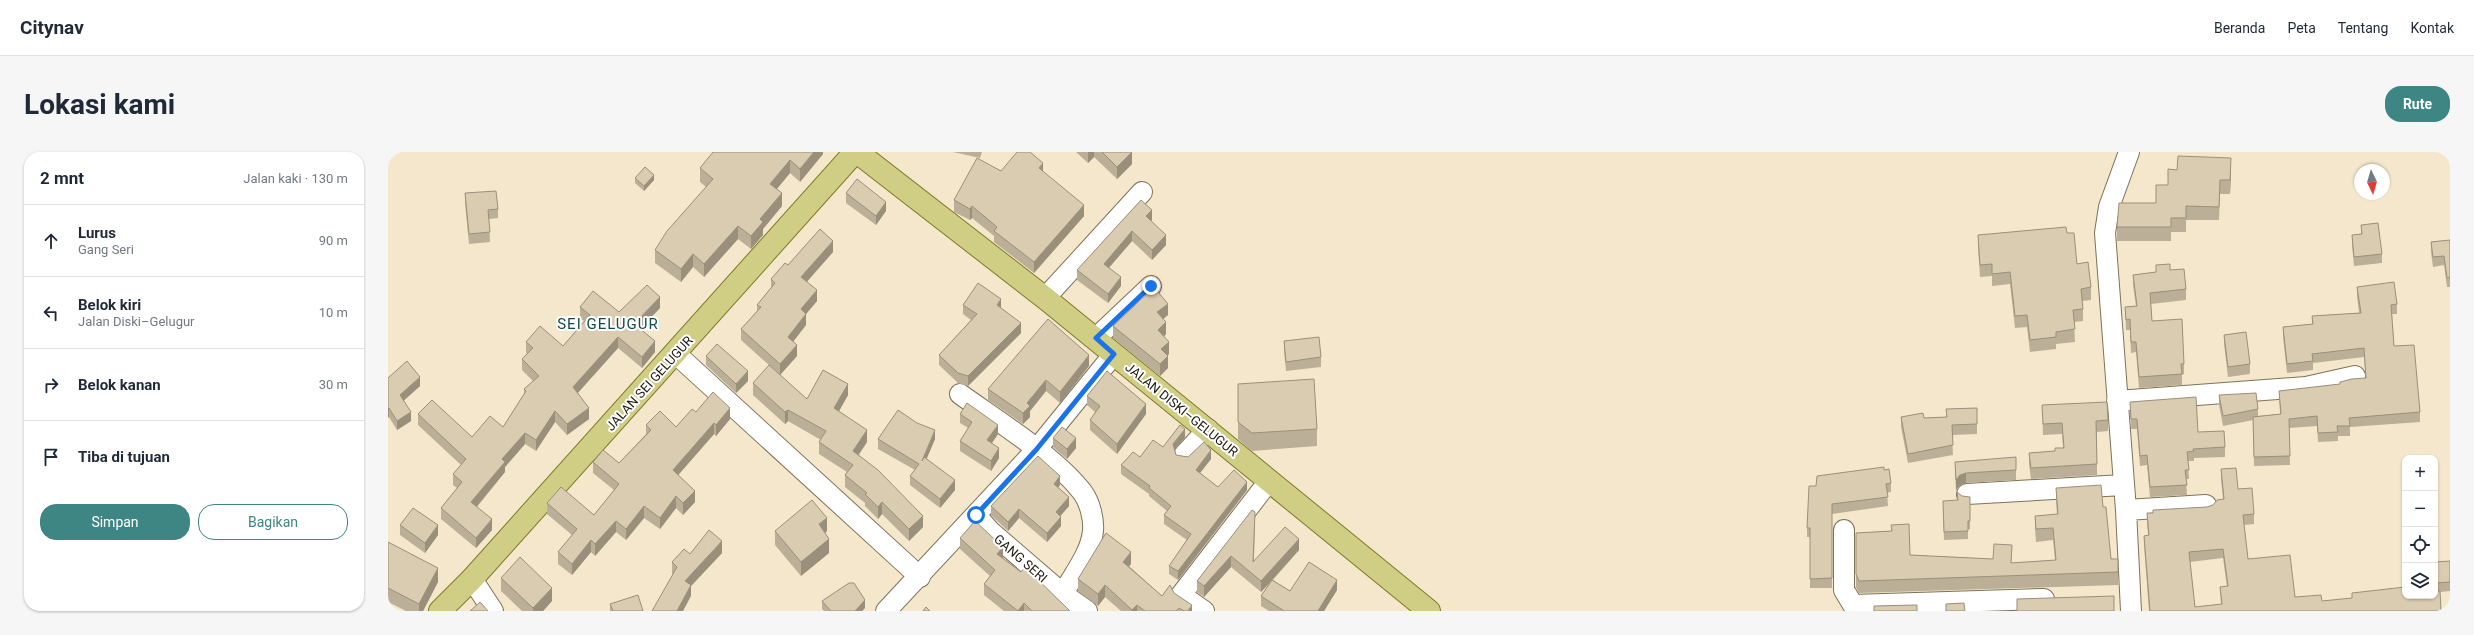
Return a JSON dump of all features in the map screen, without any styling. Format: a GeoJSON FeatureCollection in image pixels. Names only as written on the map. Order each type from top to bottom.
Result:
{"type":"FeatureCollection","features":[{"type":"Feature","properties":{"kind":"main road","name":"JALAN DISKI–GELUGUR"},"geometry":{"type":"LineString","coordinates":[[856,152],[1096,338],[1429,611]]}},
{"type":"Feature","properties":{"kind":"main road","name":"JALAN SEI GELUGUR"},"geometry":{"type":"LineString","coordinates":[[440,611],[472,579],[856,152]]}},
{"type":"Feature","properties":{"kind":"street"},"geometry":{"type":"LineString","coordinates":[[2125,601],[2126,510],[2105,233],[2109,207],[2129,152]]}},
{"type":"Feature","properties":{"kind":"street"},"geometry":{"type":"LineString","coordinates":[[1045,298],[1142,192]]}},
{"type":"Feature","properties":{"kind":"street"},"geometry":{"type":"LineString","coordinates":[[1096,338],[1151,286]]}},
{"type":"Feature","properties":{"kind":"street"},"geometry":{"type":"LineString","coordinates":[[675,353],[920,577]]}},
{"type":"Feature","properties":{"kind":"street"},"geometry":{"type":"LineString","coordinates":[[886,611],[920,577],[1036,450],[1114,354]]}},
{"type":"Feature","properties":{"kind":"street"},"geometry":{"type":"LineString","coordinates":[[2117,401],[2306,387],[2355,376]]}},
{"type":"Feature","properties":{"kind":"street"},"geometry":{"type":"LineString","coordinates":[[960,394],[1036,450],[1073,481],[1084,495],[1093,518],[1093,532],[1088,548],[1063,594]]}},
{"type":"Feature","properties":{"kind":"street"},"geometry":{"type":"LineString","coordinates":[[1184,456],[1208,429]]}},
{"type":"Feature","properties":{"kind":"street"},"geometry":{"type":"LineString","coordinates":[[1204,611],[1181,595],[1269,481]]}},
{"type":"Feature","properties":{"kind":"street"},"geometry":{"type":"LineString","coordinates":[[1967,494],[2124,485]]}},
{"type":"Feature","properties":{"kind":"street"},"geometry":{"type":"LineString","coordinates":[[2126,510],[2206,505]]}},
{"type":"Feature","properties":{"kind":"street","name":"GANG SERI"},"geometry":{"type":"LineString","coordinates":[[976,515],[990,531],[1063,594],[1085,610]]}},
{"type":"Feature","properties":{"kind":"street"},"geometry":{"type":"LineString","coordinates":[[1844,530],[1844,590],[1853,604],[2066,598]]}},
{"type":"Feature","properties":{"kind":"street"},"geometry":{"type":"LineString","coordinates":[[472,579],[493,611]]}},
{"type":"Feature","properties":{"kind":"building"},"geometry":{"type":"Polygon","coordinates":[[[713,152],[814,152],[800,169],[790,160],[770,184],[782,193],[760,219],[763,222],[751,236],[738,226],[704,264],[693,254],[681,269],[655,250],[667,231],[713,179],[700,168],[713,152]]]}},
{"type":"Feature","properties":{"kind":"building"},"geometry":{"type":"Polygon","coordinates":[[[1017,152],[1030,152],[1043,163],[1039,168],[1084,205],[1034,262],[994,231],[997,227],[972,206],[970,209],[954,200],[977,158],[1001,171],[1017,152]]]}},
{"type":"Feature","properties":{"kind":"building"},"geometry":{"type":"Polygon","coordinates":[[[1102,152],[1132,152],[1117,167],[1102,152]]]}},
{"type":"Feature","properties":{"kind":"building"},"geometry":{"type":"Polygon","coordinates":[[[2178,156],[2231,158],[2230,180],[2220,180],[2219,207],[2186,206],[2186,218],[2171,218],[2171,227],[2117,227],[2119,203],[2156,203],[2156,185],[2168,185],[2168,169],[2177,170],[2178,156]]]}},
{"type":"Feature","properties":{"kind":"building"},"geometry":{"type":"Polygon","coordinates":[[[645,167],[654,175],[644,186],[635,178],[645,167]]]}},
{"type":"Feature","properties":{"kind":"building"},"geometry":{"type":"Polygon","coordinates":[[[857,179],[886,202],[876,216],[846,193],[857,179]]]}},
{"type":"Feature","properties":{"kind":"building"},"geometry":{"type":"Polygon","coordinates":[[[496,191],[498,209],[488,210],[490,232],[469,234],[465,193],[496,191]]]}},
{"type":"Feature","properties":{"kind":"building"},"geometry":{"type":"Polygon","coordinates":[[[1141,200],[1152,210],[1146,216],[1166,235],[1152,250],[1132,231],[1104,264],[1121,277],[1108,294],[1077,270],[1141,200]]]}},
{"type":"Feature","properties":{"kind":"building"},"geometry":{"type":"Polygon","coordinates":[[[2378,223],[2382,254],[2354,257],[2352,235],[2362,234],[2361,225],[2378,223]]]}},
{"type":"Feature","properties":{"kind":"building"},"geometry":{"type":"Polygon","coordinates":[[[2066,227],[2067,233],[2074,233],[2077,264],[2088,262],[2091,287],[2081,289],[2083,309],[2073,310],[2075,329],[2056,332],[2056,337],[2030,340],[2027,315],[2015,316],[2010,272],[1992,274],[1992,264],[1980,265],[1978,235],[2066,227]]]}},
{"type":"Feature","properties":{"kind":"building"},"geometry":{"type":"Polygon","coordinates":[[[820,229],[833,241],[801,277],[817,290],[801,309],[806,314],[788,337],[797,345],[780,364],[741,329],[761,307],[757,305],[775,283],[771,279],[785,263],[788,265],[820,229]]]}},
{"type":"Feature","properties":{"kind":"building"},"geometry":{"type":"Polygon","coordinates":[[[2450,240],[2450,277],[2447,278],[2444,256],[2433,257],[2431,242],[2450,240]]]}},
{"type":"Feature","properties":{"kind":"building"},"geometry":{"type":"Polygon","coordinates":[[[2170,264],[2170,270],[2184,269],[2186,289],[2150,293],[2152,321],[2182,319],[2184,364],[2181,364],[2182,374],[2139,377],[2136,342],[2131,342],[2130,319],[2126,320],[2125,307],[2137,306],[2133,275],[2156,272],[2156,265],[2170,264]]]}},
{"type":"Feature","properties":{"kind":"building"},"geometry":{"type":"Polygon","coordinates":[[[2394,282],[2397,304],[2391,305],[2394,346],[2414,345],[2420,412],[2349,418],[2350,426],[2337,426],[2338,432],[2318,433],[2317,416],[2289,419],[2290,456],[2254,457],[2253,417],[2281,414],[2279,391],[2340,384],[2340,382],[2352,379],[2366,378],[2364,348],[2312,354],[2313,361],[2287,364],[2283,327],[2313,324],[2312,316],[2361,313],[2357,287],[2394,282]]]}},
{"type":"Feature","properties":{"kind":"building"},"geometry":{"type":"Polygon","coordinates":[[[978,283],[1001,299],[997,305],[1021,323],[968,376],[958,373],[939,355],[977,314],[963,305],[978,283]]]}},
{"type":"Feature","properties":{"kind":"building"},"geometry":{"type":"Polygon","coordinates":[[[647,285],[660,297],[634,324],[655,341],[642,357],[618,337],[573,387],[589,408],[567,424],[555,411],[536,440],[525,433],[502,459],[505,462],[471,502],[492,519],[476,538],[441,508],[462,482],[453,474],[466,459],[418,414],[432,400],[472,437],[490,416],[503,427],[526,391],[524,389],[539,376],[522,359],[533,348],[526,342],[540,326],[563,346],[590,315],[580,307],[593,291],[619,312],[647,285]]]}},
{"type":"Feature","properties":{"kind":"building"},"geometry":{"type":"Polygon","coordinates":[[[1154,287],[1168,304],[1157,312],[1166,322],[1158,330],[1169,342],[1161,349],[1168,356],[1160,364],[1113,326],[1154,287]]]}},
{"type":"Feature","properties":{"kind":"building"},"geometry":{"type":"Polygon","coordinates":[[[1048,319],[1089,355],[1060,392],[1046,380],[1027,403],[1030,406],[1023,413],[988,389],[1048,319]]]}},
{"type":"Feature","properties":{"kind":"building"},"geometry":{"type":"Polygon","coordinates":[[[2246,332],[2250,364],[2228,367],[2224,335],[2246,332]]]}},
{"type":"Feature","properties":{"kind":"building"},"geometry":{"type":"Polygon","coordinates":[[[1319,337],[1321,357],[1286,362],[1284,341],[1319,337]]]}},
{"type":"Feature","properties":{"kind":"building"},"geometry":{"type":"Polygon","coordinates":[[[717,344],[748,371],[736,384],[706,356],[717,344]]]}},
{"type":"Feature","properties":{"kind":"building"},"geometry":{"type":"Polygon","coordinates":[[[407,361],[420,377],[400,395],[411,412],[397,421],[389,408],[388,409],[388,378],[407,361]]]}},
{"type":"Feature","properties":{"kind":"building"},"geometry":{"type":"Polygon","coordinates":[[[769,365],[807,399],[823,370],[848,384],[834,408],[867,430],[853,451],[878,470],[923,516],[909,529],[882,502],[878,507],[865,494],[867,493],[845,475],[853,465],[819,442],[826,431],[788,410],[785,412],[753,383],[769,365]]]}},
{"type":"Feature","properties":{"kind":"building"},"geometry":{"type":"Polygon","coordinates":[[[1107,371],[1146,404],[1117,444],[1090,420],[1100,406],[1087,396],[1107,371]]]}},
{"type":"Feature","properties":{"kind":"building"},"geometry":{"type":"Polygon","coordinates":[[[1314,379],[1317,429],[1252,433],[1238,422],[1238,384],[1314,379]]]}},
{"type":"Feature","properties":{"kind":"building"},"geometry":{"type":"Polygon","coordinates":[[[713,392],[730,408],[716,425],[714,423],[673,470],[695,491],[683,503],[676,496],[660,518],[644,506],[626,529],[616,521],[595,544],[591,540],[572,564],[558,552],[577,529],[547,503],[561,487],[594,515],[619,484],[593,462],[603,450],[619,463],[651,430],[646,425],[660,411],[676,427],[692,409],[696,412],[713,392]]]}},
{"type":"Feature","properties":{"kind":"building"},"geometry":{"type":"Polygon","coordinates":[[[2256,393],[2258,409],[2223,416],[2219,395],[2256,393]]]}},
{"type":"Feature","properties":{"kind":"building"},"geometry":{"type":"Polygon","coordinates":[[[2196,397],[2198,432],[2224,431],[2225,447],[2193,449],[2194,451],[2187,452],[2189,470],[2185,470],[2187,485],[2150,487],[2147,455],[2140,456],[2137,419],[2131,419],[2130,402],[2196,397]]]}},
{"type":"Feature","properties":{"kind":"building"},"geometry":{"type":"Polygon","coordinates":[[[2107,402],[2108,420],[2096,421],[2097,464],[2031,468],[2029,453],[2055,451],[2055,448],[2064,448],[2062,423],[2043,424],[2042,405],[2107,402]]]}},
{"type":"Feature","properties":{"kind":"building"},"geometry":{"type":"Polygon","coordinates":[[[967,403],[998,425],[987,440],[999,448],[991,461],[960,441],[972,422],[960,414],[967,403]]]}},
{"type":"Feature","properties":{"kind":"building"},"geometry":{"type":"Polygon","coordinates":[[[1977,408],[1977,424],[1952,425],[1953,445],[1908,454],[1901,417],[1923,413],[1924,418],[1947,417],[1946,409],[1977,408]]]}},
{"type":"Feature","properties":{"kind":"building"},"geometry":{"type":"Polygon","coordinates":[[[898,410],[917,423],[935,430],[922,461],[924,457],[955,480],[940,499],[910,476],[919,464],[878,439],[898,410]]]}},
{"type":"Feature","properties":{"kind":"building"},"geometry":{"type":"Polygon","coordinates":[[[1180,425],[1185,429],[1173,444],[1176,455],[1188,457],[1204,442],[1211,450],[1196,470],[1218,487],[1234,470],[1247,482],[1178,571],[1169,566],[1191,534],[1164,515],[1171,506],[1149,488],[1150,486],[1121,465],[1133,452],[1140,457],[1153,440],[1163,447],[1180,425]]]}},
{"type":"Feature","properties":{"kind":"building"},"geometry":{"type":"Polygon","coordinates":[[[1062,427],[1076,438],[1067,449],[1053,438],[1062,427]]]}},
{"type":"Feature","properties":{"kind":"building"},"geometry":{"type":"Polygon","coordinates":[[[1038,456],[1060,476],[1054,484],[1069,497],[1056,512],[1061,517],[1047,533],[1019,509],[1008,522],[991,506],[1038,456]]]}},
{"type":"Feature","properties":{"kind":"building"},"geometry":{"type":"Polygon","coordinates":[[[2016,457],[2016,470],[1966,473],[1960,475],[1956,480],[1955,462],[2016,457]]]}},
{"type":"Feature","properties":{"kind":"building"},"geometry":{"type":"Polygon","coordinates":[[[1884,467],[1884,470],[1889,469],[1891,483],[1886,484],[1888,497],[1832,504],[1832,578],[1810,579],[1810,528],[1807,528],[1809,486],[1816,486],[1817,476],[1884,467]]]}},
{"type":"Feature","properties":{"kind":"building"},"geometry":{"type":"Polygon","coordinates":[[[2236,468],[2238,489],[2252,488],[2254,514],[2243,515],[2248,559],[2290,555],[2295,597],[2321,595],[2322,601],[2352,598],[2352,593],[2402,587],[2402,599],[2438,599],[2438,591],[2440,591],[2441,611],[2150,611],[2144,536],[2149,535],[2147,513],[2153,513],[2153,510],[2207,507],[2213,505],[2217,500],[2224,499],[2221,469],[2236,468]],[[2223,549],[2189,552],[2195,607],[2222,604],[2220,587],[2228,586],[2223,549]]]}},
{"type":"Feature","properties":{"kind":"building"},"geometry":{"type":"Polygon","coordinates":[[[2101,485],[2103,507],[2106,507],[2111,559],[2118,559],[2118,572],[1859,581],[1856,574],[1856,533],[1892,531],[1891,525],[1909,524],[1910,555],[1993,559],[1994,544],[2012,545],[2011,563],[2056,560],[2053,528],[2036,529],[2035,516],[2058,514],[2056,488],[2101,485]]]}},
{"type":"Feature","properties":{"kind":"building"},"geometry":{"type":"Polygon","coordinates":[[[1957,492],[1962,496],[1970,497],[1970,521],[1968,521],[1968,531],[1944,532],[1943,501],[1958,500],[1957,492]]]}},
{"type":"Feature","properties":{"kind":"building"},"geometry":{"type":"Polygon","coordinates":[[[812,500],[827,518],[819,524],[829,539],[801,562],[775,531],[812,500]]]}},
{"type":"Feature","properties":{"kind":"building"},"geometry":{"type":"Polygon","coordinates":[[[413,508],[438,525],[425,543],[400,525],[413,508]]]}},
{"type":"Feature","properties":{"kind":"building"},"geometry":{"type":"Polygon","coordinates":[[[1252,510],[1255,512],[1253,562],[1285,527],[1299,539],[1261,581],[1231,556],[1204,586],[1197,581],[1252,510]]]}},
{"type":"Feature","properties":{"kind":"building"},"geometry":{"type":"Polygon","coordinates":[[[975,521],[1003,547],[997,554],[1021,572],[1025,567],[1070,611],[1032,611],[1024,603],[1018,611],[984,584],[995,570],[960,538],[975,521]]]}},
{"type":"Feature","properties":{"kind":"building"},"geometry":{"type":"Polygon","coordinates":[[[709,530],[722,541],[685,581],[691,585],[677,611],[652,611],[677,567],[672,562],[684,549],[690,554],[709,530]]]}},
{"type":"Feature","properties":{"kind":"building"},"geometry":{"type":"Polygon","coordinates":[[[1106,533],[1131,552],[1123,562],[1162,596],[1170,585],[1174,593],[1192,605],[1188,611],[1184,611],[1179,608],[1176,611],[1145,611],[1137,605],[1132,610],[1105,585],[1098,594],[1078,579],[1106,533]]]}},
{"type":"Feature","properties":{"kind":"building"},"geometry":{"type":"Polygon","coordinates":[[[388,542],[438,568],[419,604],[388,588],[388,542]]]}},
{"type":"Feature","properties":{"kind":"building"},"geometry":{"type":"Polygon","coordinates":[[[520,557],[552,588],[533,608],[501,578],[520,557]]]}},
{"type":"Feature","properties":{"kind":"building"},"geometry":{"type":"Polygon","coordinates":[[[2450,561],[2450,582],[2438,583],[2438,562],[2450,561]]]}},
{"type":"Feature","properties":{"kind":"building"},"geometry":{"type":"Polygon","coordinates":[[[1309,562],[1337,580],[1318,611],[1284,611],[1261,596],[1272,580],[1290,591],[1309,562]]]}},
{"type":"Feature","properties":{"kind":"building"},"geometry":{"type":"Polygon","coordinates":[[[849,583],[854,583],[865,600],[855,611],[831,611],[822,601],[849,583]]]}},
{"type":"Feature","properties":{"kind":"building"},"geometry":{"type":"Polygon","coordinates":[[[638,595],[643,611],[613,611],[610,604],[638,595]]]}},
{"type":"Feature","properties":{"kind":"building"},"geometry":{"type":"Polygon","coordinates":[[[2114,596],[2114,611],[2017,611],[2017,599],[2114,596]]]}},
{"type":"Feature","properties":{"kind":"building"},"geometry":{"type":"Polygon","coordinates":[[[480,602],[488,611],[470,611],[480,602]]]}},
{"type":"Feature","properties":{"kind":"building"},"geometry":{"type":"Polygon","coordinates":[[[1964,603],[1965,611],[1946,611],[1946,604],[1964,603]]]}},
{"type":"Feature","properties":{"kind":"building"},"geometry":{"type":"Polygon","coordinates":[[[1917,605],[1917,611],[1874,611],[1874,606],[1917,605]]]}},
{"type":"Feature","properties":{"kind":"building"},"geometry":{"type":"Polygon","coordinates":[[[926,607],[930,611],[923,611],[926,607]]]}},
{"type":"Feature","properties":{"kind":"district","name":"SEI GELUGUR"},"geometry":{"type":"Point","coordinates":[608,324]}},
{"type":"Feature","properties":{"kind":"route"},"geometry":{"type":"LineString","coordinates":[[976,515],[1036,450],[1114,354],[1096,338],[1151,286]]}}]}
